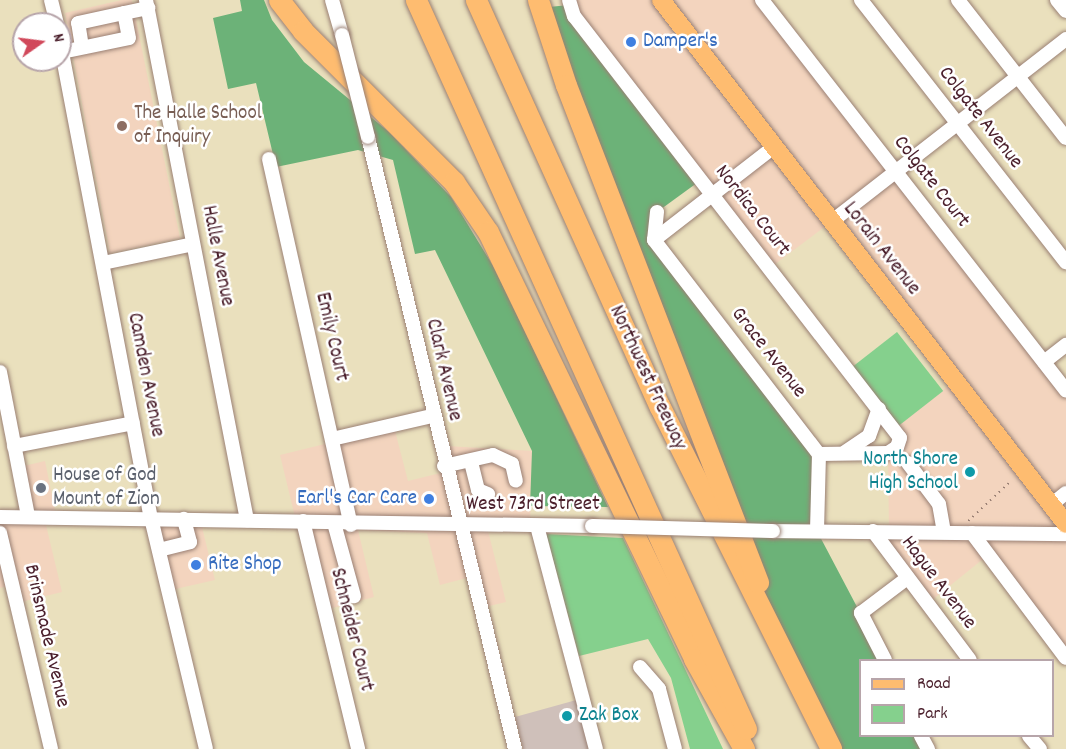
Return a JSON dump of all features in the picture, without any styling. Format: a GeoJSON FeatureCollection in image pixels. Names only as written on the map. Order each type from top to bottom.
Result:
{"type":"FeatureCollection","features":[{"type":"Feature","properties":{"kind":"highway"},"geometry":{"type":"LineString","coordinates":[[279,0],[303,31],[446,174],[488,232],[694,659],[744,749]]}},
{"type":"Feature","properties":{"kind":"highway"},"geometry":{"type":"LineString","coordinates":[[416,0],[755,749]]}},
{"type":"Feature","properties":{"kind":"highway","name":"Northwest Freeway"},"geometry":{"type":"LineString","coordinates":[[476,0],[660,407],[785,662],[831,749]]}},
{"type":"Feature","properties":{"kind":"highway"},"geometry":{"type":"LineString","coordinates":[[538,0],[562,75],[747,550],[785,662]]}},
{"type":"Feature","properties":{"kind":"main road","name":"Lorain Avenue"},"geometry":{"type":"LineString","coordinates":[[662,0],[831,222],[1062,496],[1066,524]]}},
{"type":"Feature","properties":{"kind":"street","name":"Clark Avenue"},"geometry":{"type":"LineString","coordinates":[[332,0],[368,137],[444,466],[515,749]]}},
{"type":"Feature","properties":{"kind":"street","name":"Nordica Court"},"geometry":{"type":"LineString","coordinates":[[569,0],[573,16],[899,435],[897,447],[888,453],[826,454]]}},
{"type":"Feature","properties":{"kind":"street","name":"Colgate Court"},"geometry":{"type":"LineString","coordinates":[[762,0],[1066,391]]}},
{"type":"Feature","properties":{"kind":"street","name":"Colgate Avenue"},"geometry":{"type":"LineString","coordinates":[[861,0],[1066,262]]}},
{"type":"Feature","properties":{"kind":"street"},"geometry":{"type":"LineString","coordinates":[[958,0],[1066,138]]}},
{"type":"Feature","properties":{"kind":"street"},"geometry":{"type":"LineString","coordinates":[[1057,0],[1066,11]]}},
{"type":"Feature","properties":{"kind":"street"},"geometry":{"type":"LineString","coordinates":[[82,47],[78,23],[124,13],[147,4]]}},
{"type":"Feature","properties":{"kind":"street","name":"Halle Avenue"},"geometry":{"type":"LineString","coordinates":[[147,4],[247,520]]}},
{"type":"Feature","properties":{"kind":"street"},"geometry":{"type":"LineString","coordinates":[[72,47],[129,38],[124,13]]}},
{"type":"Feature","properties":{"kind":"street"},"geometry":{"type":"LineString","coordinates":[[831,222],[1066,39]]}},
{"type":"Feature","properties":{"kind":"street","name":"Camden Avenue"},"geometry":{"type":"LineString","coordinates":[[66,72],[151,518],[206,749]]}},
{"type":"Feature","properties":{"kind":"street"},"geometry":{"type":"LineString","coordinates":[[654,240],[774,147]]}},
{"type":"Feature","properties":{"kind":"street","name":"Emily Court"},"geometry":{"type":"LineString","coordinates":[[269,159],[351,525]]}},
{"type":"Feature","properties":{"kind":"street"},"geometry":{"type":"LineString","coordinates":[[654,240],[657,212]]}},
{"type":"Feature","properties":{"kind":"street","name":"Grace Avenue"},"geometry":{"type":"LineString","coordinates":[[654,240],[826,454]]}},
{"type":"Feature","properties":{"kind":"street"},"geometry":{"type":"LineString","coordinates":[[102,264],[193,244]]}},
{"type":"Feature","properties":{"kind":"street"},"geometry":{"type":"LineString","coordinates":[[1044,362],[1066,345]]}},
{"type":"Feature","properties":{"kind":"street"},"geometry":{"type":"LineString","coordinates":[[0,372],[28,516]]}},
{"type":"Feature","properties":{"kind":"street"},"geometry":{"type":"LineString","coordinates":[[817,531],[826,454],[854,448],[869,436],[879,409]]}},
{"type":"Feature","properties":{"kind":"street"},"geometry":{"type":"LineString","coordinates":[[332,439],[432,416]]}},
{"type":"Feature","properties":{"kind":"street"},"geometry":{"type":"LineString","coordinates":[[14,446],[133,423]]}},
{"type":"Feature","properties":{"kind":"street"},"geometry":{"type":"LineString","coordinates":[[444,466],[471,462],[493,455],[512,464],[516,481]]}},
{"type":"Feature","properties":{"kind":"street"},"geometry":{"type":"LineString","coordinates":[[471,462],[478,490],[488,494]]}},
{"type":"Feature","properties":{"kind":"street"},"geometry":{"type":"LineString","coordinates":[[908,463],[939,504],[945,532]]}},
{"type":"Feature","properties":{"kind":"street","name":"West 73rd Street"},"geometry":{"type":"LineString","coordinates":[[0,517],[772,531],[945,532],[969,528],[1066,534]]}},
{"type":"Feature","properties":{"kind":"street"},"geometry":{"type":"LineString","coordinates":[[159,550],[190,542],[184,519]]}},
{"type":"Feature","properties":{"kind":"street","name":"Schneider Court"},"geometry":{"type":"LineString","coordinates":[[303,521],[358,749]]}},
{"type":"Feature","properties":{"kind":"street"},"geometry":{"type":"LineString","coordinates":[[334,524],[354,596]]}},
{"type":"Feature","properties":{"kind":"street"},"geometry":{"type":"LineString","coordinates":[[537,526],[596,749]]}},
{"type":"Feature","properties":{"kind":"street"},"geometry":{"type":"LineString","coordinates":[[969,528],[1066,658]]}},
{"type":"Feature","properties":{"kind":"street","name":"Hague Avenue"},"geometry":{"type":"LineString","coordinates":[[873,531],[906,579],[969,659]]}},
{"type":"Feature","properties":{"kind":"street","name":"Brinsmade Avenue"},"geometry":{"type":"LineString","coordinates":[[0,533],[4,566],[51,749]]}},
{"type":"Feature","properties":{"kind":"street"},"geometry":{"type":"LineString","coordinates":[[884,659],[861,613],[906,579]]}},
{"type":"Feature","properties":{"kind":"street"},"geometry":{"type":"LineString","coordinates":[[640,667],[659,689],[675,749]]}},
{"type":"Feature","properties":{"kind":"street"},"geometry":{"type":"LineString","coordinates":[[1031,737],[1040,749]]}},
{"type":"Feature","properties":{"kind":"path"},"geometry":{"type":"LineString","coordinates":[[969,528],[1013,479]]}},
{"type":"Feature","properties":{"kind":"shaded area","name":"The Halle School of Inquiry"},"geometry":{"type":"Polygon","coordinates":[[[122,0],[132,0],[180,238],[110,253],[72,50],[72,12],[69,12],[122,0]]]}},
{"type":"Feature","properties":{"kind":"shaded area"},"geometry":{"type":"Polygon","coordinates":[[[569,0],[762,0],[1066,391],[1066,658],[988,555],[926,605],[873,531],[889,530],[888,453],[894,450],[893,427],[955,381],[831,222],[770,268],[569,0]]]}},
{"type":"Feature","properties":{"kind":"shaded area"},"geometry":{"type":"Polygon","coordinates":[[[394,427],[408,481],[453,470],[447,446],[532,451],[530,530],[488,531],[506,602],[485,607],[478,575],[440,585],[427,533],[358,530],[374,597],[318,612],[280,455],[394,427]]]}},
{"type":"Feature","properties":{"kind":"shaded area"},"geometry":{"type":"Polygon","coordinates":[[[45,461],[58,525],[46,525],[62,592],[21,602],[17,584],[0,588],[0,522],[25,523],[15,468],[45,461]]]}},
{"type":"Feature","properties":{"kind":"shaded area"},"geometry":{"type":"Polygon","coordinates":[[[157,526],[202,527],[215,580],[171,590],[157,526]]]}},
{"type":"Feature","properties":{"kind":"shaded area"},"geometry":{"type":"Polygon","coordinates":[[[580,699],[590,749],[523,749],[515,717],[580,699]]]}},
{"type":"Feature","properties":{"kind":"green space"},"geometry":{"type":"Polygon","coordinates":[[[240,0],[264,0],[272,20],[304,62],[389,132],[451,197],[498,274],[608,507],[530,506],[532,451],[435,250],[415,254],[393,160],[358,150],[276,167],[256,83],[228,89],[213,18],[242,11],[240,0]]]}},
{"type":"Feature","properties":{"kind":"green space"},"geometry":{"type":"Polygon","coordinates":[[[569,5],[701,180],[657,212],[654,240],[819,454],[817,531],[884,659],[859,659],[859,737],[922,737],[928,749],[831,749],[785,662],[539,8],[569,5]]]}},
{"type":"Feature","properties":{"kind":"green space"},"geometry":{"type":"Polygon","coordinates":[[[897,332],[943,391],[899,426],[853,366],[897,332]]]}},
{"type":"Feature","properties":{"kind":"green space"},"geometry":{"type":"Polygon","coordinates":[[[546,534],[623,538],[723,749],[690,749],[671,678],[648,639],[579,656],[546,534]]]}},
{"type":"Feature","properties":{"kind":"place","name":"Damper's"},"geometry":{"type":"Point","coordinates":[631,42]}},
{"type":"Feature","properties":{"kind":"place","name":"The Halle School of Inquiry"},"geometry":{"type":"Point","coordinates":[122,126]}},
{"type":"Feature","properties":{"kind":"place","name":"North Shore High School"},"geometry":{"type":"Point","coordinates":[970,472]}},
{"type":"Feature","properties":{"kind":"place","name":"House of God Mount of Zion"},"geometry":{"type":"Point","coordinates":[41,488]}},
{"type":"Feature","properties":{"kind":"place","name":"Earl's Car Care"},"geometry":{"type":"Point","coordinates":[429,499]}},
{"type":"Feature","properties":{"kind":"place","name":"Rite Shop"},"geometry":{"type":"Point","coordinates":[196,565]}},
{"type":"Feature","properties":{"kind":"place","name":"Zak Box"},"geometry":{"type":"Point","coordinates":[567,716]}}]}
